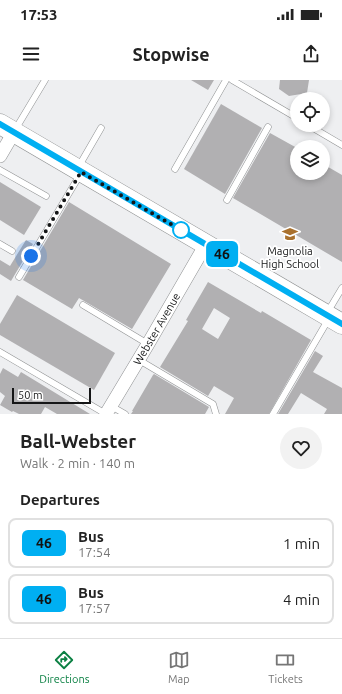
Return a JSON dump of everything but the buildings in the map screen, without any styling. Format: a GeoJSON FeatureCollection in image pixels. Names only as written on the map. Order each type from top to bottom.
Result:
{"type":"FeatureCollection","features":[{"type":"Feature","properties":{"kind":"main road"},"geometry":{"type":"LineString","coordinates":[[7,128],[333,318]]}},
{"type":"Feature","properties":{"kind":"street"},"geometry":{"type":"LineString","coordinates":[[0,156],[7,128]]}},
{"type":"Feature","properties":{"kind":"street","name":"Webster Avenue"},"geometry":{"type":"LineString","coordinates":[[108,411],[206,244]]}},
{"type":"Feature","properties":{"kind":"lane"},"geometry":{"type":"LineString","coordinates":[[7,128],[45,80]]}},
{"type":"Feature","properties":{"kind":"lane"},"geometry":{"type":"LineString","coordinates":[[175,169],[226,80]]}},
{"type":"Feature","properties":{"kind":"lane"},"geometry":{"type":"LineString","coordinates":[[232,80],[290,114]]}},
{"type":"Feature","properties":{"kind":"lane"},"geometry":{"type":"LineString","coordinates":[[227,200],[268,127]]}},
{"type":"Feature","properties":{"kind":"lane"},"geometry":{"type":"LineString","coordinates":[[19,277],[101,128]]}},
{"type":"Feature","properties":{"kind":"lane"},"geometry":{"type":"LineString","coordinates":[[320,132],[342,145]]}},
{"type":"Feature","properties":{"kind":"lane"},"geometry":{"type":"LineString","coordinates":[[0,170],[46,196]]}},
{"type":"Feature","properties":{"kind":"lane"},"geometry":{"type":"LineString","coordinates":[[0,244],[12,251]]}},
{"type":"Feature","properties":{"kind":"lane"},"geometry":{"type":"LineString","coordinates":[[273,414],[333,318],[342,288]]}},
{"type":"Feature","properties":{"kind":"lane"},"geometry":{"type":"LineString","coordinates":[[83,305],[148,344]]}},
{"type":"Feature","properties":{"kind":"lane"},"geometry":{"type":"LineString","coordinates":[[0,352],[108,411],[125,414]]}},
{"type":"Feature","properties":{"kind":"lane"},"geometry":{"type":"LineString","coordinates":[[139,360],[214,404],[216,414]]}},
{"type":"Feature","properties":{"kind":"bus line","name":"46"},"geometry":{"type":"LineString","coordinates":[[0,124],[342,324]]}},
{"type":"Feature","properties":{"kind":"place","name":"Magnolia High School"},"geometry":{"type":"Point","coordinates":[290,234]}},
{"type":"Feature","properties":{"kind":"route"},"geometry":{"type":"LineString","coordinates":[[31,256],[81,172],[181,230]]}}]}
